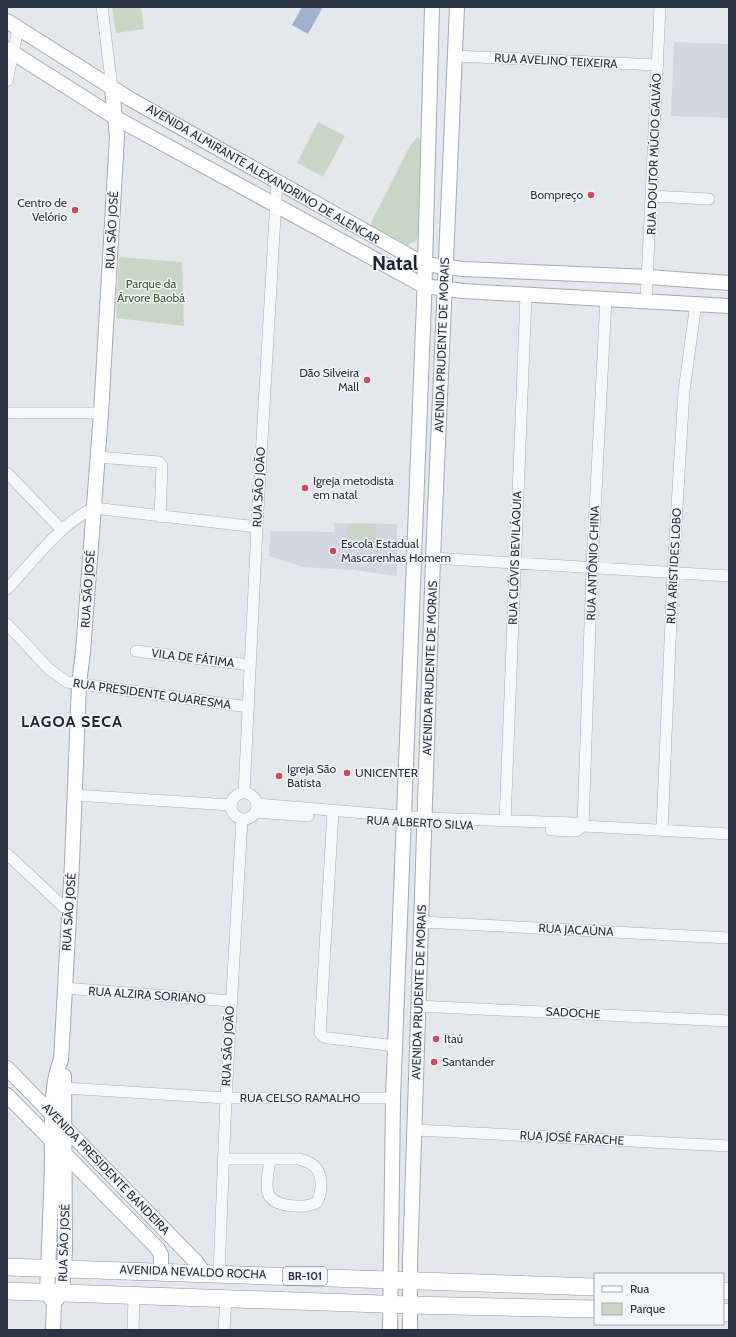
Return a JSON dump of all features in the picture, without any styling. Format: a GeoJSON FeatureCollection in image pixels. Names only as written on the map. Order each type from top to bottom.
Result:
{"type":"FeatureCollection","features":[{"type":"Feature","properties":{"kind":"highway","name":"AVENIDA NEVALDO ROCHA"},"geometry":{"type":"LineString","coordinates":[[7,1267],[47,1267],[594,1287]]}},
{"type":"Feature","properties":{"kind":"highway","name":"BR-101"},"geometry":{"type":"LineString","coordinates":[[7,1290],[54,1296],[134,1296],[409,1305],[594,1309]]}},
{"type":"Feature","properties":{"kind":"main road","name":"AVENIDA PRUDENTE DE MORAIS"},"geometry":{"type":"LineString","coordinates":[[390,1330],[393,1098],[424,286],[432,7]]}},
{"type":"Feature","properties":{"kind":"main road","name":"AVENIDA PRUDENTE DE MORAIS"},"geometry":{"type":"LineString","coordinates":[[410,1330],[409,1280],[433,558],[456,7]]}},
{"type":"Feature","properties":{"kind":"main road","name":"AVENIDA ALMIRANTE ALEXANDRINO DE ALENCAR"},"geometry":{"type":"LineString","coordinates":[[12,25],[112,88],[424,264],[445,267],[648,277],[729,283]]}},
{"type":"Feature","properties":{"kind":"main road","name":"AVENIDA ALMIRANTE ALEXANDRINO DE ALENCAR"},"geometry":{"type":"LineString","coordinates":[[10,51],[116,118],[424,286],[444,290],[646,300],[729,306]]}},
{"type":"Feature","properties":{"kind":"main road","name":"RUA SÃO JOSÉ"},"geometry":{"type":"LineString","coordinates":[[53,1330],[54,1296],[47,1267],[53,1115],[58,1067],[61,1060],[79,684],[83,652],[98,457],[117,137],[112,88]]}},
{"type":"Feature","properties":{"kind":"main road"},"geometry":{"type":"LineString","coordinates":[[197,162],[207,141]]}},
{"type":"Feature","properties":{"kind":"main road","name":"RUA SÃO JOSÉ"},"geometry":{"type":"LineString","coordinates":[[54,1296],[64,1268],[64,1067],[61,1060]]}},
{"type":"Feature","properties":{"kind":"main road","name":"AVENIDA PRESIDENTE BANDEIRA"},"geometry":{"type":"LineString","coordinates":[[7,1068],[188,1253],[211,1273]]}},
{"type":"Feature","properties":{"kind":"main road"},"geometry":{"type":"LineString","coordinates":[[7,1082],[23,1083]]}},
{"type":"Feature","properties":{"kind":"main road","name":"AVENIDA PRESIDENTE BANDEIRA"},"geometry":{"type":"LineString","coordinates":[[7,1095],[52,1139],[158,1249],[161,1255],[161,1271]]}},
{"type":"Feature","properties":{"kind":"street"},"geometry":{"type":"LineString","coordinates":[[102,7],[112,88]]}},
{"type":"Feature","properties":{"kind":"street","name":"RUA DOUTOR MÚCIO GALVÃO"},"geometry":{"type":"LineString","coordinates":[[646,300],[660,7]]}},
{"type":"Feature","properties":{"kind":"street"},"geometry":{"type":"LineString","coordinates":[[7,81],[12,25]]}},
{"type":"Feature","properties":{"kind":"street","name":"RUA AVELINO TEIXEIRA"},"geometry":{"type":"LineString","coordinates":[[455,56],[658,66]]}},
{"type":"Feature","properties":{"kind":"street","name":"RUA SÃO JOÃO"},"geometry":{"type":"LineString","coordinates":[[244,793],[257,527],[277,182]]}},
{"type":"Feature","properties":{"kind":"street"},"geometry":{"type":"LineString","coordinates":[[652,196],[709,199]]}},
{"type":"Feature","properties":{"kind":"street","name":"RUA CLÓVIS BEVILÁQUIA"},"geometry":{"type":"LineString","coordinates":[[505,821],[514,564],[526,295]]}},
{"type":"Feature","properties":{"kind":"street","name":"RUA ANTÔNIO CHINA"},"geometry":{"type":"LineString","coordinates":[[583,826],[592,568],[606,299]]}},
{"type":"Feature","properties":{"kind":"street","name":"RUA ARISTIDES LOBO"},"geometry":{"type":"LineString","coordinates":[[662,830],[673,573],[684,391],[696,303]]}},
{"type":"Feature","properties":{"kind":"street"},"geometry":{"type":"LineString","coordinates":[[7,413],[101,413]]}},
{"type":"Feature","properties":{"kind":"street"},"geometry":{"type":"LineString","coordinates":[[98,457],[159,462],[162,466],[160,517]]}},
{"type":"Feature","properties":{"kind":"street"},"geometry":{"type":"LineString","coordinates":[[7,473],[62,530]]}},
{"type":"Feature","properties":{"kind":"street"},"geometry":{"type":"LineString","coordinates":[[7,589],[62,530],[78,516],[94,508],[160,517],[257,527]]}},
{"type":"Feature","properties":{"kind":"street"},"geometry":{"type":"LineString","coordinates":[[433,558],[729,576]]}},
{"type":"Feature","properties":{"kind":"street","name":"RUA PRESIDENTE QUARESMA"},"geometry":{"type":"LineString","coordinates":[[7,624],[57,676],[67,682],[248,708]]}},
{"type":"Feature","properties":{"kind":"street","name":"VILA DE FÁTIMA"},"geometry":{"type":"LineString","coordinates":[[136,650],[250,665]]}},
{"type":"Feature","properties":{"kind":"street"},"geometry":{"type":"LineString","coordinates":[[244,793],[254,797],[257,808],[250,818],[242,819],[234,814],[231,805],[234,797],[244,793]]}},
{"type":"Feature","properties":{"kind":"street"},"geometry":{"type":"LineString","coordinates":[[74,795],[231,805]]}},
{"type":"Feature","properties":{"kind":"street","name":"RUA ALBERTO SILVA"},"geometry":{"type":"LineString","coordinates":[[257,808],[576,831],[583,826]]}},
{"type":"Feature","properties":{"kind":"street"},"geometry":{"type":"LineString","coordinates":[[333,814],[320,1033],[324,1037],[328,1038],[396,1046]]}},
{"type":"Feature","properties":{"kind":"street","name":"RUA SÃO JOÃO"},"geometry":{"type":"LineString","coordinates":[[211,1273],[224,1159],[231,1001],[242,819]]}},
{"type":"Feature","properties":{"kind":"street","name":"RUA ALBERTO SILVA"},"geometry":{"type":"LineString","coordinates":[[425,821],[576,823],[583,826],[729,834]]}},
{"type":"Feature","properties":{"kind":"street"},"geometry":{"type":"LineString","coordinates":[[7,854],[69,912]]}},
{"type":"Feature","properties":{"kind":"street","name":"RUA JACAÚNA"},"geometry":{"type":"LineString","coordinates":[[422,922],[729,938]]}},
{"type":"Feature","properties":{"kind":"street","name":"RUA ALZIRA SORIANO"},"geometry":{"type":"LineString","coordinates":[[64,988],[231,1001]]}},
{"type":"Feature","properties":{"kind":"street","name":"SADOCHE"},"geometry":{"type":"LineString","coordinates":[[418,1006],[729,1021]]}},
{"type":"Feature","properties":{"kind":"street","name":"RUA CELSO RAMALHO"},"geometry":{"type":"LineString","coordinates":[[64,1088],[226,1098],[393,1098]]}},
{"type":"Feature","properties":{"kind":"street","name":"RUA JOSÉ FARACHE"},"geometry":{"type":"LineString","coordinates":[[415,1130],[729,1146]]}},
{"type":"Feature","properties":{"kind":"street"},"geometry":{"type":"LineString","coordinates":[[224,1159],[270,1159],[306,1160],[318,1169],[321,1190],[320,1196],[316,1203],[304,1207],[290,1206],[276,1202],[272,1199],[268,1191],[270,1159]]}},
{"type":"Feature","properties":{"kind":"street"},"geometry":{"type":"LineString","coordinates":[[133,1330],[134,1296]]}},
{"type":"Feature","properties":{"kind":"street"},"geometry":{"type":"LineString","coordinates":[[224,1330],[226,1299]]}},
{"type":"Feature","properties":{"kind":"shaded area"},"geometry":{"type":"Polygon","coordinates":[[[674,42],[729,44],[729,118],[671,116],[674,42]]]}},
{"type":"Feature","properties":{"kind":"shaded area","name":"Escola Estadual Mascarenhas Homem"},"geometry":{"type":"Polygon","coordinates":[[[334,523],[397,524],[397,576],[354,570],[303,567],[269,556],[270,531],[334,532],[334,523]]]}},
{"type":"Feature","properties":{"kind":"green space"},"geometry":{"type":"Polygon","coordinates":[[[112,7],[141,7],[144,29],[116,33],[112,7]]]}},
{"type":"Feature","properties":{"kind":"green space"},"geometry":{"type":"Polygon","coordinates":[[[318,122],[345,136],[323,177],[297,163],[318,122]]]}},
{"type":"Feature","properties":{"kind":"green space"},"geometry":{"type":"Polygon","coordinates":[[[417,137],[424,143],[418,235],[417,240],[408,245],[370,225],[410,146],[417,137]]]}},
{"type":"Feature","properties":{"kind":"green space","name":"Parque da Árvore Baobá"},"geometry":{"type":"Polygon","coordinates":[[[119,257],[182,262],[184,326],[116,318],[119,257]]]}},
{"type":"Feature","properties":{"kind":"green space"},"geometry":{"type":"Polygon","coordinates":[[[347,524],[376,524],[376,540],[347,539],[347,524]]]}},
{"type":"Feature","properties":{"kind":"water"},"geometry":{"type":"Polygon","coordinates":[[[302,7],[323,7],[308,34],[292,25],[302,7]]]}},
{"type":"Feature","properties":{"kind":"place","name":"Bompreço"},"geometry":{"type":"Point","coordinates":[591,195]}},
{"type":"Feature","properties":{"kind":"place","name":"Centro de Velório"},"geometry":{"type":"Point","coordinates":[75,210]}},
{"type":"Feature","properties":{"kind":"place","name":"Dão Silveira Mall"},"geometry":{"type":"Point","coordinates":[367,380]}},
{"type":"Feature","properties":{"kind":"place","name":"Igreja metodista em natal"},"geometry":{"type":"Point","coordinates":[305,488]}},
{"type":"Feature","properties":{"kind":"place","name":"Escola Estadual Mascarenhas Homem"},"geometry":{"type":"Point","coordinates":[333,551]}},
{"type":"Feature","properties":{"kind":"place","name":"UNICENTER"},"geometry":{"type":"Point","coordinates":[347,773]}},
{"type":"Feature","properties":{"kind":"place","name":"Igreja São Batista"},"geometry":{"type":"Point","coordinates":[279,776]}},
{"type":"Feature","properties":{"kind":"place","name":"Itaú"},"geometry":{"type":"Point","coordinates":[436,1039]}},
{"type":"Feature","properties":{"kind":"place","name":"Santander"},"geometry":{"type":"Point","coordinates":[434,1062]}},
{"type":"Feature","properties":{"kind":"district","name":"Natal"},"geometry":{"type":"Point","coordinates":[395,263]}},
{"type":"Feature","properties":{"kind":"district","name":"LAGOA SECA"},"geometry":{"type":"Point","coordinates":[72,721]}}]}
